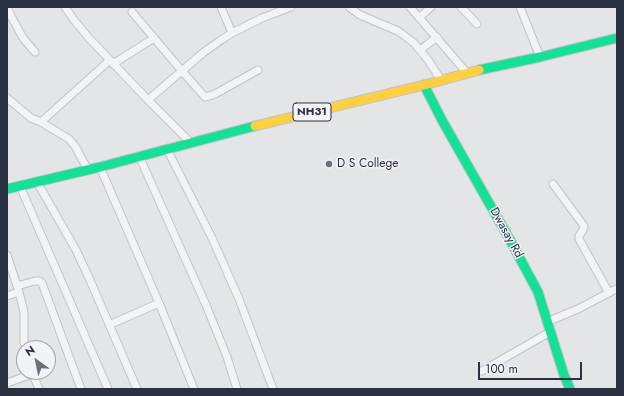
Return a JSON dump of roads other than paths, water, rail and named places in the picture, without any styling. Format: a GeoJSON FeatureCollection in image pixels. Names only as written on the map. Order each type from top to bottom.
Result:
{"type":"FeatureCollection","features":[{"type":"Feature","properties":{"kind":"main road","name":"NH31"},"geometry":{"type":"LineString","coordinates":[[7,190],[468,73],[617,38]]}},
{"type":"Feature","properties":{"kind":"main road","name":"Dwasay Rd"},"geometry":{"type":"LineString","coordinates":[[424,85],[443,122],[538,292],[564,375],[570,389]]}},
{"type":"Feature","properties":{"kind":"street"},"geometry":{"type":"LineString","coordinates":[[7,7],[9,19],[35,52]]}},
{"type":"Feature","properties":{"kind":"street"},"geometry":{"type":"LineString","coordinates":[[65,7],[88,37],[111,62],[191,143]]}},
{"type":"Feature","properties":{"kind":"street"},"geometry":{"type":"LineString","coordinates":[[221,7],[232,33]]}},
{"type":"Feature","properties":{"kind":"street"},"geometry":{"type":"LineString","coordinates":[[148,100],[204,52],[232,33],[262,18],[291,7]]}},
{"type":"Feature","properties":{"kind":"street"},"geometry":{"type":"LineString","coordinates":[[349,7],[360,15],[398,31],[414,43],[441,80]]}},
{"type":"Feature","properties":{"kind":"street"},"geometry":{"type":"LineString","coordinates":[[410,7],[468,73]]}},
{"type":"Feature","properties":{"kind":"street"},"geometry":{"type":"LineString","coordinates":[[420,17],[431,7]]}},
{"type":"Feature","properties":{"kind":"street"},"geometry":{"type":"LineString","coordinates":[[461,7],[478,24]]}},
{"type":"Feature","properties":{"kind":"street"},"geometry":{"type":"LineString","coordinates":[[520,7],[540,57]]}},
{"type":"Feature","properties":{"kind":"street"},"geometry":{"type":"LineString","coordinates":[[132,12],[205,97],[215,94],[258,70]]}},
{"type":"Feature","properties":{"kind":"street"},"geometry":{"type":"LineString","coordinates":[[420,50],[437,37]]}},
{"type":"Feature","properties":{"kind":"street"},"geometry":{"type":"LineString","coordinates":[[41,122],[111,62],[154,38]]}},
{"type":"Feature","properties":{"kind":"street"},"geometry":{"type":"LineString","coordinates":[[7,98],[31,118],[41,122],[69,140],[75,146],[88,170]]}},
{"type":"Feature","properties":{"kind":"street"},"geometry":{"type":"LineString","coordinates":[[167,149],[212,238],[239,299],[273,389]]}},
{"type":"Feature","properties":{"kind":"street"},"geometry":{"type":"LineString","coordinates":[[139,156],[206,305],[227,357],[237,389]]}},
{"type":"Feature","properties":{"kind":"street"},"geometry":{"type":"LineString","coordinates":[[100,167],[194,389]]}},
{"type":"Feature","properties":{"kind":"street"},"geometry":{"type":"LineString","coordinates":[[37,182],[76,250],[137,389]]}},
{"type":"Feature","properties":{"kind":"street"},"geometry":{"type":"LineString","coordinates":[[553,184],[584,226],[579,239],[609,293]]}},
{"type":"Feature","properties":{"kind":"street"},"geometry":{"type":"LineString","coordinates":[[20,186],[108,389]]}},
{"type":"Feature","properties":{"kind":"street"},"geometry":{"type":"LineString","coordinates":[[7,255],[24,312],[24,340]]}},
{"type":"Feature","properties":{"kind":"street"},"geometry":{"type":"LineString","coordinates":[[7,296],[35,281],[42,283],[81,389]]}},
{"type":"Feature","properties":{"kind":"street"},"geometry":{"type":"LineString","coordinates":[[547,322],[580,308],[617,289]]}},
{"type":"Feature","properties":{"kind":"street"},"geometry":{"type":"LineString","coordinates":[[109,325],[158,303]]}},
{"type":"Feature","properties":{"kind":"street"},"geometry":{"type":"LineString","coordinates":[[482,371],[550,332]]}},
{"type":"Feature","properties":{"kind":"place","name":"D S College"},"geometry":{"type":"Point","coordinates":[329,164]}}]}
